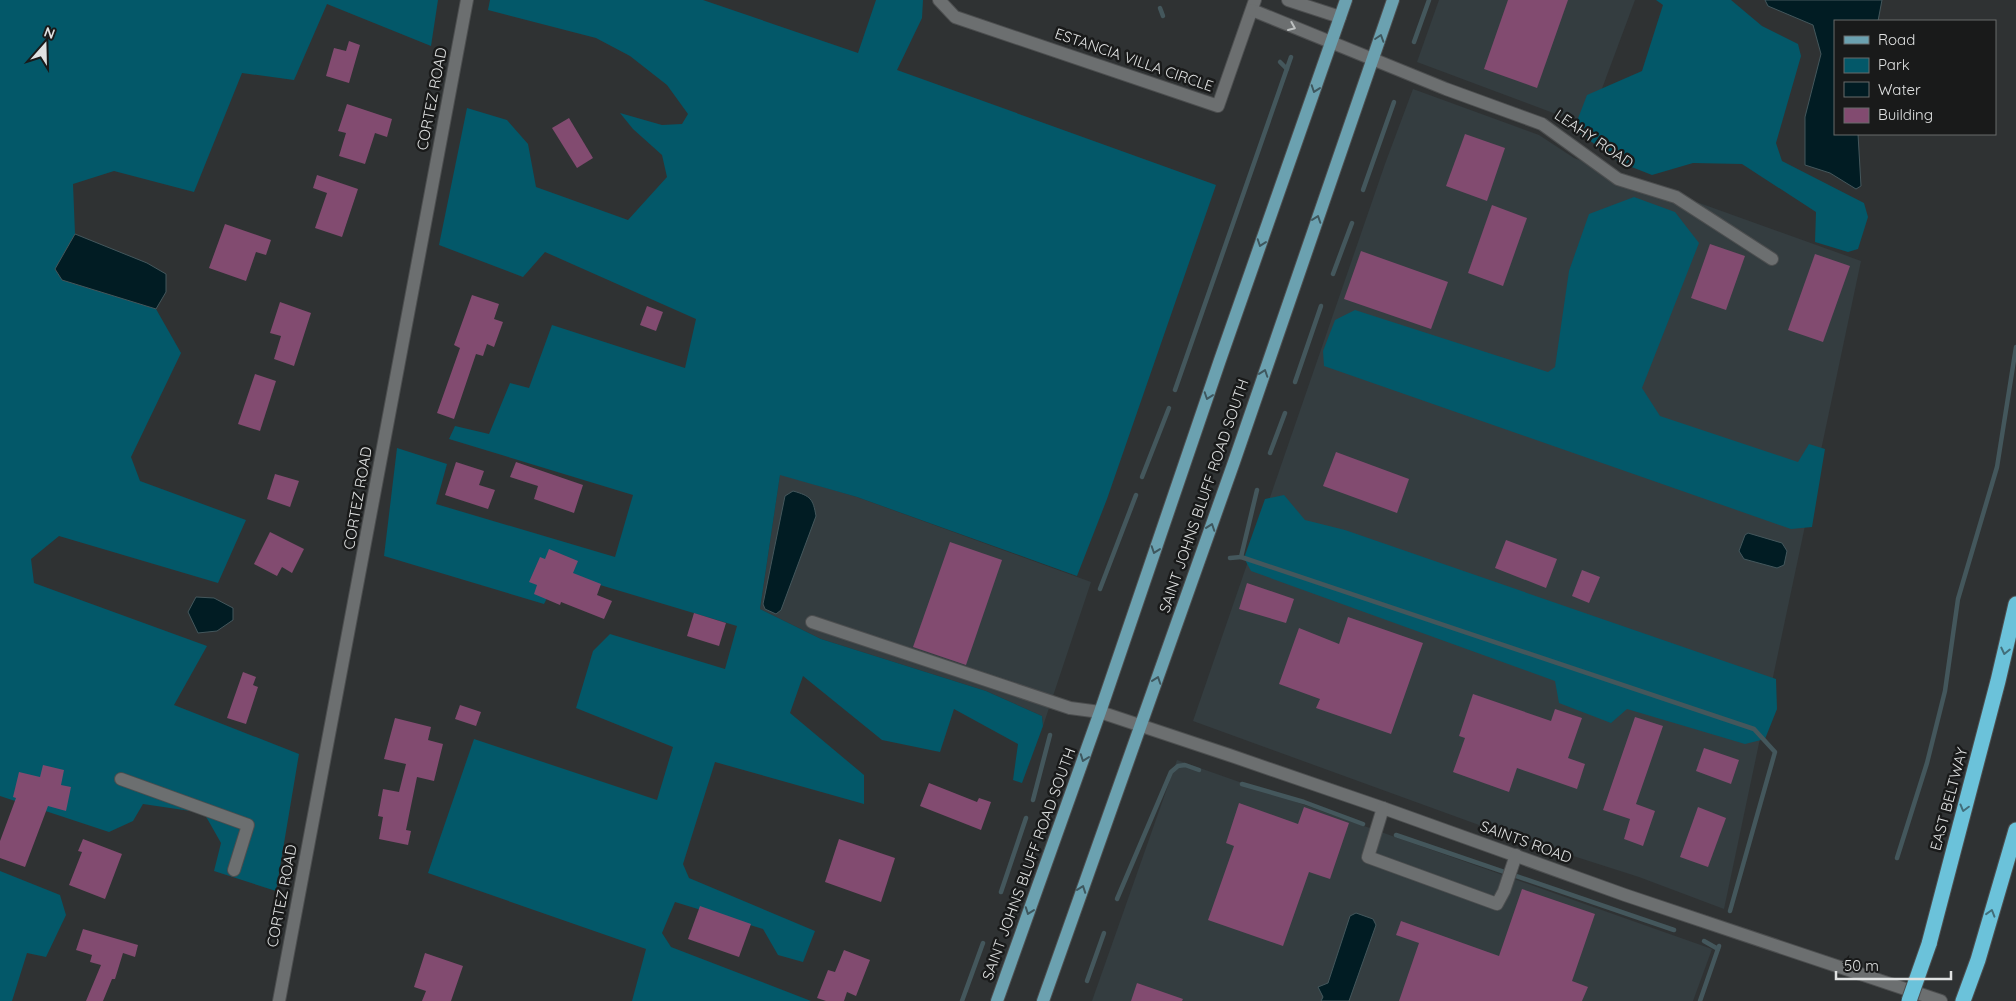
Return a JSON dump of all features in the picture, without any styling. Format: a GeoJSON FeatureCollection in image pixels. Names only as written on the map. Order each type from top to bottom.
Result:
{"type":"FeatureCollection","features":[{"type":"Feature","properties":{"kind":"highway","name":"EAST BELTWAY"},"geometry":{"type":"LineString","coordinates":[[1909,1001],[1929,944],[1998,681],[2016,604]]}},
{"type":"Feature","properties":{"kind":"highway"},"geometry":{"type":"LineString","coordinates":[[1963,1001],[1978,960],[2016,830]]}},
{"type":"Feature","properties":{"kind":"main road","name":"SAINT JOHNS BLUFF ROAD SOUTH"},"geometry":{"type":"LineString","coordinates":[[997,1001],[1100,712],[1220,360],[1346,0]]}},
{"type":"Feature","properties":{"kind":"main road","name":"SAINT JOHNS BLUFF ROAD SOUTH"},"geometry":{"type":"LineString","coordinates":[[1042,1001],[1393,0]]}},
{"type":"Feature","properties":{"kind":"street","name":"CORTEZ ROAD"},"geometry":{"type":"LineString","coordinates":[[279,1001],[467,0]]}},
{"type":"Feature","properties":{"kind":"street","name":"ESTANCIA VILLA CIRCLE"},"geometry":{"type":"LineString","coordinates":[[939,0],[954,17],[1218,106],[1254,5]]}},
{"type":"Feature","properties":{"kind":"street"},"geometry":{"type":"LineString","coordinates":[[1288,0],[1340,17]]}},
{"type":"Feature","properties":{"kind":"street","name":"LEAHY ROAD"},"geometry":{"type":"LineString","coordinates":[[1254,5],[1331,43],[1542,124],[1618,180],[1676,197],[1772,259]]}},
{"type":"Feature","properties":{"kind":"street","name":"SAINTS ROAD"},"geometry":{"type":"LineString","coordinates":[[812,622],[1070,708],[1100,712],[1382,808],[1625,895],[1941,1001]]}},
{"type":"Feature","properties":{"kind":"street"},"geometry":{"type":"LineString","coordinates":[[121,780],[248,824],[234,870]]}},
{"type":"Feature","properties":{"kind":"street"},"geometry":{"type":"LineString","coordinates":[[1382,808],[1368,857],[1497,904],[1504,892],[1516,855]]}},
{"type":"Feature","properties":{"kind":"shaded area"},"geometry":{"type":"Polygon","coordinates":[[[1439,0],[1635,0],[1588,126],[1417,62],[1439,0]]]}},
{"type":"Feature","properties":{"kind":"shaded area"},"geometry":{"type":"Polygon","coordinates":[[[1413,89],[1539,135],[1574,158],[1861,261],[1724,909],[1639,877],[1501,833],[1193,721],[1385,164],[1413,89]]]}},
{"type":"Feature","properties":{"kind":"shaded area"},"geometry":{"type":"Polygon","coordinates":[[[780,474],[857,497],[1091,582],[1043,726],[1042,716],[986,691],[821,639],[760,609],[780,474]]]}},
{"type":"Feature","properties":{"kind":"shaded area"},"geometry":{"type":"Polygon","coordinates":[[[1177,760],[1712,949],[1693,1001],[1092,1001],[1177,760]]]}},
{"type":"Feature","properties":{"kind":"green space"},"geometry":{"type":"Polygon","coordinates":[[[0,0],[438,0],[431,46],[327,4],[294,80],[242,73],[194,192],[114,171],[73,184],[75,234],[55,269],[62,280],[156,309],[181,353],[131,457],[140,481],[246,520],[218,583],[59,536],[31,559],[34,583],[207,646],[174,705],[299,754],[276,891],[214,871],[221,843],[204,813],[143,804],[133,821],[109,832],[0,796],[0,0]]]}},
{"type":"Feature","properties":{"kind":"green space"},"geometry":{"type":"Polygon","coordinates":[[[490,0],[703,0],[858,53],[876,0],[923,0],[922,18],[897,70],[1216,185],[1107,499],[1077,576],[857,497],[780,475],[760,609],[821,639],[986,691],[1042,716],[1043,726],[1022,783],[1013,780],[1018,744],[954,709],[940,752],[882,740],[803,676],[790,713],[864,775],[864,804],[715,762],[683,864],[689,878],[815,931],[803,962],[778,955],[763,929],[675,902],[662,933],[671,947],[811,1001],[632,1001],[646,949],[428,873],[474,739],[657,800],[673,747],[576,708],[593,651],[610,634],[725,669],[737,626],[560,573],[544,604],[384,556],[397,448],[447,464],[436,504],[615,557],[633,495],[449,439],[455,426],[489,434],[510,383],[529,388],[552,325],[685,368],[696,319],[545,252],[523,277],[439,245],[467,108],[507,120],[528,144],[536,187],[628,220],[667,177],[662,155],[633,129],[620,113],[662,125],[682,124],[688,114],[667,85],[630,56],[596,38],[488,10],[490,0]]]}},
{"type":"Feature","properties":{"kind":"green space"},"geometry":{"type":"Polygon","coordinates":[[[1656,0],[1731,0],[1762,26],[1798,44],[1801,56],[1776,143],[1782,161],[1864,203],[1868,217],[1858,249],[1848,252],[1815,242],[1816,212],[1742,164],[1693,163],[1652,175],[1619,162],[1574,129],[1587,95],[1642,71],[1663,5],[1656,0]]]}},
{"type":"Feature","properties":{"kind":"green space"},"geometry":{"type":"Polygon","coordinates":[[[1634,197],[1675,212],[1699,243],[1642,388],[1660,416],[1798,462],[1809,444],[1825,449],[1812,527],[1791,529],[1324,366],[1323,351],[1335,320],[1355,310],[1548,372],[1555,367],[1569,271],[1589,214],[1634,197]]]}},
{"type":"Feature","properties":{"kind":"green space"},"geometry":{"type":"Polygon","coordinates":[[[1284,495],[1305,520],[1345,530],[1776,679],[1777,709],[1765,739],[1745,744],[1627,709],[1611,723],[1559,703],[1555,681],[1251,571],[1244,558],[1265,499],[1284,495]]]}},
{"type":"Feature","properties":{"kind":"green space"},"geometry":{"type":"Polygon","coordinates":[[[0,871],[60,895],[66,915],[46,957],[27,953],[12,1001],[0,1001],[0,871]]]}},
{"type":"Feature","properties":{"kind":"water"},"geometry":{"type":"Polygon","coordinates":[[[1765,0],[1882,0],[1878,20],[1834,20],[1834,135],[1858,135],[1861,186],[1856,189],[1830,173],[1805,165],[1805,117],[1821,54],[1813,25],[1768,6],[1765,0]]]}},
{"type":"Feature","properties":{"kind":"water"},"geometry":{"type":"Polygon","coordinates":[[[75,234],[147,263],[166,274],[166,292],[156,309],[62,280],[55,269],[75,234]]]}},
{"type":"Feature","properties":{"kind":"water"},"geometry":{"type":"Polygon","coordinates":[[[793,491],[810,499],[816,516],[781,610],[776,614],[765,609],[763,604],[785,496],[793,491]]]}},
{"type":"Feature","properties":{"kind":"water"},"geometry":{"type":"Polygon","coordinates":[[[1748,533],[1782,543],[1787,551],[1784,565],[1777,568],[1744,559],[1739,551],[1745,535],[1748,533]]]}},
{"type":"Feature","properties":{"kind":"water"},"geometry":{"type":"Polygon","coordinates":[[[196,597],[214,598],[233,608],[233,620],[217,631],[198,633],[188,612],[196,597]]]}},
{"type":"Feature","properties":{"kind":"water"},"geometry":{"type":"Polygon","coordinates":[[[1356,913],[1373,919],[1376,925],[1349,1001],[1321,1001],[1323,997],[1318,987],[1328,983],[1350,916],[1356,913]]]}},
{"type":"Feature","properties":{"kind":"building"},"geometry":{"type":"Polygon","coordinates":[[[1508,0],[1568,0],[1537,88],[1484,69],[1508,0]]]}},
{"type":"Feature","properties":{"kind":"building"},"geometry":{"type":"Polygon","coordinates":[[[349,41],[360,45],[349,83],[326,76],[334,48],[346,51],[349,41]]]}},
{"type":"Feature","properties":{"kind":"building"},"geometry":{"type":"Polygon","coordinates":[[[347,104],[392,119],[387,137],[375,133],[365,164],[339,156],[346,133],[338,131],[347,104]]]}},
{"type":"Feature","properties":{"kind":"building"},"geometry":{"type":"Polygon","coordinates":[[[569,118],[593,158],[577,168],[552,128],[569,118]]]}},
{"type":"Feature","properties":{"kind":"building"},"geometry":{"type":"Polygon","coordinates":[[[1465,134],[1505,148],[1487,201],[1446,186],[1465,134]]]}},
{"type":"Feature","properties":{"kind":"building"},"geometry":{"type":"Polygon","coordinates":[[[317,175],[358,189],[342,237],[315,228],[327,193],[313,188],[317,175]]]}},
{"type":"Feature","properties":{"kind":"building"},"geometry":{"type":"Polygon","coordinates":[[[1492,205],[1527,218],[1503,286],[1468,273],[1492,205]]]}},
{"type":"Feature","properties":{"kind":"building"},"geometry":{"type":"Polygon","coordinates":[[[225,224],[271,240],[266,255],[256,252],[246,281],[209,268],[225,224]]]}},
{"type":"Feature","properties":{"kind":"building"},"geometry":{"type":"Polygon","coordinates":[[[1710,244],[1745,256],[1726,310],[1691,298],[1710,244]]]}},
{"type":"Feature","properties":{"kind":"building"},"geometry":{"type":"Polygon","coordinates":[[[1361,251],[1448,282],[1431,329],[1344,299],[1361,251]]]}},
{"type":"Feature","properties":{"kind":"building"},"geometry":{"type":"Polygon","coordinates":[[[1815,254],[1850,266],[1823,342],[1788,330],[1815,254]]]}},
{"type":"Feature","properties":{"kind":"building"},"geometry":{"type":"Polygon","coordinates":[[[472,295],[499,304],[494,319],[503,322],[494,347],[487,344],[483,356],[476,354],[454,419],[437,413],[460,348],[454,345],[472,295]]]}},
{"type":"Feature","properties":{"kind":"building"},"geometry":{"type":"Polygon","coordinates":[[[280,302],[311,313],[294,366],[274,359],[281,336],[270,333],[280,302]]]}},
{"type":"Feature","properties":{"kind":"building"},"geometry":{"type":"Polygon","coordinates":[[[647,306],[663,312],[656,331],[640,325],[647,306]]]}},
{"type":"Feature","properties":{"kind":"building"},"geometry":{"type":"Polygon","coordinates":[[[255,374],[276,381],[260,431],[238,424],[255,374]]]}},
{"type":"Feature","properties":{"kind":"building"},"geometry":{"type":"Polygon","coordinates":[[[1336,452],[1409,479],[1397,513],[1323,486],[1336,452]]]}},
{"type":"Feature","properties":{"kind":"building"},"geometry":{"type":"Polygon","coordinates":[[[456,462],[484,471],[479,485],[495,490],[488,509],[445,495],[456,462]]]}},
{"type":"Feature","properties":{"kind":"building"},"geometry":{"type":"Polygon","coordinates":[[[516,462],[583,485],[574,513],[534,499],[538,486],[510,477],[516,462]]]}},
{"type":"Feature","properties":{"kind":"building"},"geometry":{"type":"Polygon","coordinates":[[[275,474],[299,481],[290,507],[267,499],[275,474]]]}},
{"type":"Feature","properties":{"kind":"building"},"geometry":{"type":"Polygon","coordinates":[[[270,532],[304,549],[292,573],[282,567],[277,576],[254,564],[270,532]]]}},
{"type":"Feature","properties":{"kind":"building"},"geometry":{"type":"Polygon","coordinates":[[[1506,540],[1557,559],[1546,588],[1495,568],[1506,540]]]}},
{"type":"Feature","properties":{"kind":"building"},"geometry":{"type":"Polygon","coordinates":[[[950,542],[1002,560],[966,665],[913,647],[950,542]]]}},
{"type":"Feature","properties":{"kind":"building"},"geometry":{"type":"Polygon","coordinates":[[[549,549],[578,561],[573,573],[601,584],[597,595],[612,601],[604,619],[561,602],[560,605],[534,594],[537,585],[529,582],[540,557],[545,559],[549,549]]]}},
{"type":"Feature","properties":{"kind":"building"},"geometry":{"type":"Polygon","coordinates":[[[1582,570],[1600,577],[1589,603],[1572,596],[1582,570]]]}},
{"type":"Feature","properties":{"kind":"building"},"geometry":{"type":"Polygon","coordinates":[[[1247,583],[1294,599],[1286,623],[1239,609],[1247,583]]]}},
{"type":"Feature","properties":{"kind":"building"},"geometry":{"type":"Polygon","coordinates":[[[694,613],[726,623],[719,646],[687,636],[694,613]]]}},
{"type":"Feature","properties":{"kind":"building"},"geometry":{"type":"Polygon","coordinates":[[[1348,617],[1423,643],[1391,734],[1316,708],[1320,699],[1279,684],[1299,628],[1339,644],[1348,617]]]}},
{"type":"Feature","properties":{"kind":"building"},"geometry":{"type":"Polygon","coordinates":[[[243,672],[256,677],[253,685],[258,687],[246,724],[227,718],[243,672]]]}},
{"type":"Feature","properties":{"kind":"building"},"geometry":{"type":"Polygon","coordinates":[[[1473,694],[1551,721],[1555,709],[1582,718],[1568,758],[1585,764],[1577,789],[1517,768],[1509,792],[1453,772],[1465,738],[1459,736],[1473,694]]]}},
{"type":"Feature","properties":{"kind":"building"},"geometry":{"type":"Polygon","coordinates":[[[460,705],[481,712],[476,726],[455,719],[460,705]]]}},
{"type":"Feature","properties":{"kind":"building"},"geometry":{"type":"Polygon","coordinates":[[[1635,717],[1663,726],[1636,804],[1655,811],[1643,846],[1624,839],[1630,819],[1603,810],[1635,717]]]}},
{"type":"Feature","properties":{"kind":"building"},"geometry":{"type":"Polygon","coordinates":[[[395,718],[431,727],[428,740],[443,744],[434,781],[417,777],[406,830],[411,831],[408,845],[379,839],[383,817],[378,816],[383,789],[399,792],[406,764],[384,759],[395,718]]]}},
{"type":"Feature","properties":{"kind":"building"},"geometry":{"type":"Polygon","coordinates":[[[1704,748],[1739,760],[1731,784],[1696,771],[1704,748]]]}},
{"type":"Feature","properties":{"kind":"building"},"geometry":{"type":"Polygon","coordinates":[[[43,765],[64,770],[61,785],[71,787],[66,811],[48,806],[25,867],[0,858],[0,841],[16,798],[13,797],[19,772],[40,777],[43,765]]]}},
{"type":"Feature","properties":{"kind":"building"},"geometry":{"type":"Polygon","coordinates":[[[929,783],[977,802],[979,798],[991,802],[981,830],[920,806],[929,783]]]}},
{"type":"Feature","properties":{"kind":"building"},"geometry":{"type":"Polygon","coordinates":[[[1239,803],[1298,824],[1304,807],[1349,823],[1330,879],[1309,872],[1283,946],[1208,920],[1234,846],[1226,843],[1239,803]]]}},
{"type":"Feature","properties":{"kind":"building"},"geometry":{"type":"Polygon","coordinates":[[[1698,807],[1726,818],[1708,867],[1680,857],[1698,807]]]}},
{"type":"Feature","properties":{"kind":"building"},"geometry":{"type":"Polygon","coordinates":[[[83,839],[122,854],[105,899],[69,885],[82,852],[78,851],[83,839]]]}},
{"type":"Feature","properties":{"kind":"building"},"geometry":{"type":"Polygon","coordinates":[[[839,839],[895,858],[881,902],[825,882],[839,839]]]}},
{"type":"Feature","properties":{"kind":"building"},"geometry":{"type":"Polygon","coordinates":[[[1522,889],[1595,914],[1572,981],[1588,987],[1582,1001],[1399,1001],[1419,943],[1396,935],[1401,921],[1499,956],[1522,889]]]}},
{"type":"Feature","properties":{"kind":"building"},"geometry":{"type":"Polygon","coordinates":[[[700,906],[751,924],[739,957],[688,939],[700,906]]]}},
{"type":"Feature","properties":{"kind":"building"},"geometry":{"type":"Polygon","coordinates":[[[83,929],[138,945],[135,957],[123,953],[115,979],[112,979],[103,1001],[86,1001],[101,965],[90,962],[92,955],[76,950],[83,929]]]}},
{"type":"Feature","properties":{"kind":"building"},"geometry":{"type":"Polygon","coordinates":[[[844,950],[870,960],[856,996],[847,992],[844,1001],[826,1001],[817,998],[828,970],[835,972],[844,950]]]}},
{"type":"Feature","properties":{"kind":"building"},"geometry":{"type":"Polygon","coordinates":[[[425,953],[463,966],[451,1001],[422,1001],[426,991],[414,987],[425,953]]]}},
{"type":"Feature","properties":{"kind":"building"},"geometry":{"type":"Polygon","coordinates":[[[1137,983],[1183,999],[1182,1001],[1131,1001],[1137,983]]]}},
{"type":"Feature","properties":{"kind":"waterway"},"geometry":{"type":"LineString","coordinates":[[1414,42],[1429,0]]}},
{"type":"Feature","properties":{"kind":"waterway"},"geometry":{"type":"LineString","coordinates":[[1160,8],[1163,16]]}},
{"type":"Feature","properties":{"kind":"waterway"},"geometry":{"type":"LineString","coordinates":[[1175,390],[1291,57]]}},
{"type":"Feature","properties":{"kind":"waterway"},"geometry":{"type":"LineString","coordinates":[[1280,62],[1287,69]]}},
{"type":"Feature","properties":{"kind":"waterway"},"geometry":{"type":"LineString","coordinates":[[1363,190],[1394,102]]}},
{"type":"Feature","properties":{"kind":"waterway"},"geometry":{"type":"LineString","coordinates":[[1333,274],[1352,223]]}},
{"type":"Feature","properties":{"kind":"waterway"},"geometry":{"type":"LineString","coordinates":[[1295,382],[1321,306]]}},
{"type":"Feature","properties":{"kind":"waterway"},"geometry":{"type":"LineString","coordinates":[[1897,858],[1927,763],[1945,691],[1958,599],[1997,467],[2016,347]]}},
{"type":"Feature","properties":{"kind":"waterway"},"geometry":{"type":"LineString","coordinates":[[1142,477],[1169,408]]}},
{"type":"Feature","properties":{"kind":"waterway"},"geometry":{"type":"LineString","coordinates":[[1270,453],[1285,413]]}},
{"type":"Feature","properties":{"kind":"waterway"},"geometry":{"type":"LineString","coordinates":[[1230,558],[1241,557],[1257,490]]}},
{"type":"Feature","properties":{"kind":"waterway"},"geometry":{"type":"LineString","coordinates":[[1100,589],[1136,495]]}},
{"type":"Feature","properties":{"kind":"waterway"},"geometry":{"type":"LineString","coordinates":[[1241,557],[1754,729],[1775,752],[1730,911]]}},
{"type":"Feature","properties":{"kind":"waterway"},"geometry":{"type":"LineString","coordinates":[[1033,800],[1050,735]]}},
{"type":"Feature","properties":{"kind":"waterway"},"geometry":{"type":"LineString","coordinates":[[1117,899],[1171,772],[1178,766],[1185,765],[1199,770]]}},
{"type":"Feature","properties":{"kind":"waterway"},"geometry":{"type":"LineString","coordinates":[[1242,784],[1304,802],[1363,824]]}},
{"type":"Feature","properties":{"kind":"waterway"},"geometry":{"type":"LineString","coordinates":[[1001,892],[1026,818]]}},
{"type":"Feature","properties":{"kind":"waterway"},"geometry":{"type":"LineString","coordinates":[[1396,835],[1674,930]]}},
{"type":"Feature","properties":{"kind":"waterway"},"geometry":{"type":"LineString","coordinates":[[1087,981],[1104,933]]}},
{"type":"Feature","properties":{"kind":"waterway"},"geometry":{"type":"LineString","coordinates":[[1704,941],[1718,949]]}},
{"type":"Feature","properties":{"kind":"waterway"},"geometry":{"type":"LineString","coordinates":[[962,1001],[983,943]]}},
{"type":"Feature","properties":{"kind":"waterway"},"geometry":{"type":"LineString","coordinates":[[1700,1001],[1719,946]]}}]}
